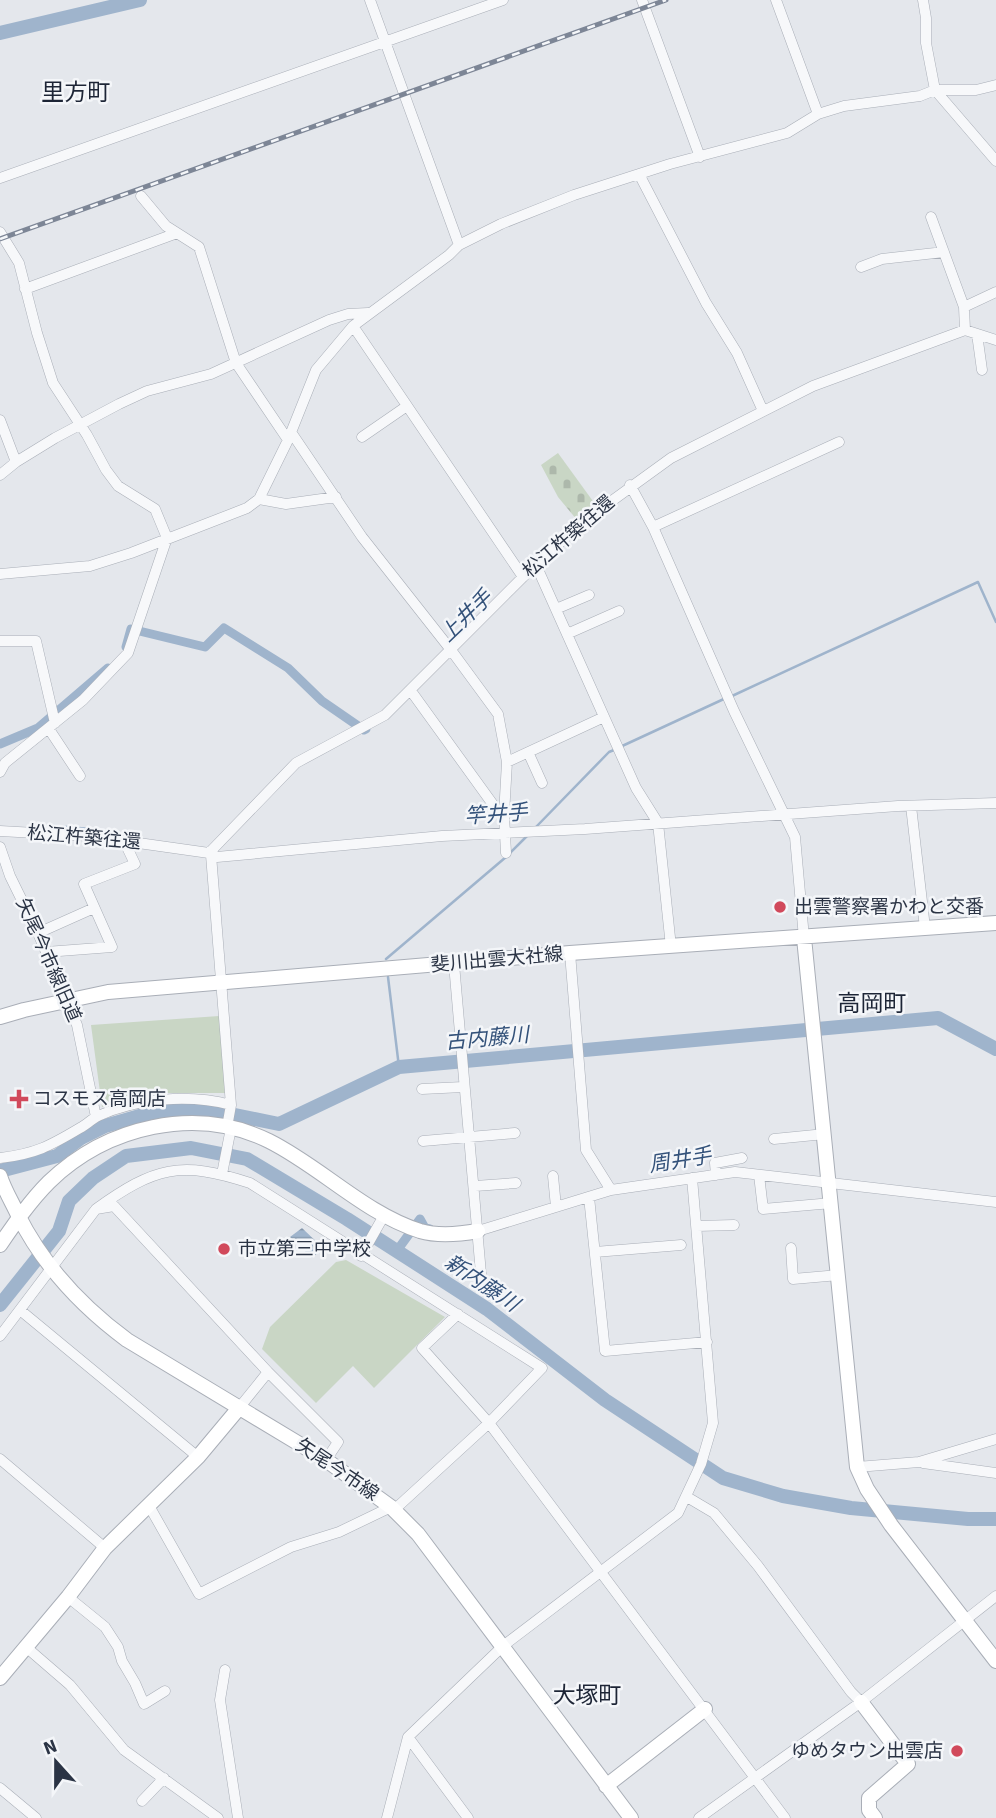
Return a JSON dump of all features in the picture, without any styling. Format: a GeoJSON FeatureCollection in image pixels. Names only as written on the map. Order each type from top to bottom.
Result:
{"type":"FeatureCollection","features":[{"type":"Feature","properties":{"kind":"street"},"geometry":{"type":"LineString","coordinates":[[370,0],[458,245]]}},
{"type":"Feature","properties":{"kind":"street"},"geometry":{"type":"LineString","coordinates":[[0,178],[503,0]]}},
{"type":"Feature","properties":{"kind":"street"},"geometry":{"type":"LineString","coordinates":[[642,0],[701,157]]}},
{"type":"Feature","properties":{"kind":"street"},"geometry":{"type":"LineString","coordinates":[[776,0],[818,114]]}},
{"type":"Feature","properties":{"kind":"street"},"geometry":{"type":"LineString","coordinates":[[922,0],[926,18],[926,43],[935,90],[996,161]]}},
{"type":"Feature","properties":{"kind":"street"},"geometry":{"type":"LineString","coordinates":[[0,574],[89,566],[131,553],[247,508],[259,499],[316,370],[353,326],[449,255],[458,245],[501,224],[574,195],[787,133],[818,114],[844,106],[920,96],[935,90],[976,90],[996,85]]}},
{"type":"Feature","properties":{"kind":"street"},"geometry":{"type":"LineString","coordinates":[[639,174],[706,303],[737,353],[763,411]]}},
{"type":"Feature","properties":{"kind":"street"},"geometry":{"type":"LineString","coordinates":[[141,196],[166,226],[198,247],[236,363],[336,497],[362,537],[498,714],[507,762],[504,815],[506,853]]}},
{"type":"Feature","properties":{"kind":"street"},"geometry":{"type":"LineString","coordinates":[[930,217],[964,307],[965,330],[996,340]]}},
{"type":"Feature","properties":{"kind":"street"},"geometry":{"type":"LineString","coordinates":[[0,232],[19,262],[52,383],[106,470],[118,486],[155,509],[167,538],[128,653],[83,700],[5,763],[0,772]]}},
{"type":"Feature","properties":{"kind":"street"},"geometry":{"type":"LineString","coordinates":[[25,289],[177,233]]}},
{"type":"Feature","properties":{"kind":"street"},"geometry":{"type":"LineString","coordinates":[[861,267],[882,260],[944,252]]}},
{"type":"Feature","properties":{"kind":"street"},"geometry":{"type":"LineString","coordinates":[[964,307],[996,292]]}},
{"type":"Feature","properties":{"kind":"street"},"geometry":{"type":"LineString","coordinates":[[0,475],[16,462],[80,425],[147,391],[211,374],[329,320],[348,314],[369,313]]}},
{"type":"Feature","properties":{"kind":"street"},"geometry":{"type":"LineString","coordinates":[[353,326],[523,577]]}},
{"type":"Feature","properties":{"kind":"street","name":"松江杵築往還"},"geometry":{"type":"LineString","coordinates":[[0,831],[89,836],[210,854],[296,763],[386,715],[523,577],[580,524],[630,485],[671,458],[813,386],[965,330]]}},
{"type":"Feature","properties":{"kind":"street"},"geometry":{"type":"LineString","coordinates":[[977,334],[982,370]]}},
{"type":"Feature","properties":{"kind":"street"},"geometry":{"type":"LineString","coordinates":[[362,437],[407,406]]}},
{"type":"Feature","properties":{"kind":"street"},"geometry":{"type":"LineString","coordinates":[[1,425],[16,462]]}},
{"type":"Feature","properties":{"kind":"street"},"geometry":{"type":"LineString","coordinates":[[653,527],[839,442]]}},
{"type":"Feature","properties":{"kind":"street"},"geometry":{"type":"LineString","coordinates":[[630,485],[653,527],[734,711],[795,837],[858,1467],[867,1489],[891,1525],[996,1661]]}},
{"type":"Feature","properties":{"kind":"street"},"geometry":{"type":"LineString","coordinates":[[259,499],[286,503],[336,497]]}},
{"type":"Feature","properties":{"kind":"street"},"geometry":{"type":"LineString","coordinates":[[536,565],[636,788],[658,823],[671,947]]}},
{"type":"Feature","properties":{"kind":"street"},"geometry":{"type":"LineString","coordinates":[[556,609],[589,595]]}},
{"type":"Feature","properties":{"kind":"street"},"geometry":{"type":"LineString","coordinates":[[567,634],[619,611]]}},
{"type":"Feature","properties":{"kind":"street"},"geometry":{"type":"LineString","coordinates":[[0,640],[36,641],[52,726],[80,776]]}},
{"type":"Feature","properties":{"kind":"street"},"geometry":{"type":"LineString","coordinates":[[411,691],[497,810],[504,815]]}},
{"type":"Feature","properties":{"kind":"street"},"geometry":{"type":"LineString","coordinates":[[507,762],[604,717]]}},
{"type":"Feature","properties":{"kind":"street"},"geometry":{"type":"LineString","coordinates":[[528,752],[541,783]]}},
{"type":"Feature","properties":{"kind":"street"},"geometry":{"type":"LineString","coordinates":[[222,1174],[231,1105],[210,854],[217,857],[402,840],[783,813],[996,803]]}},
{"type":"Feature","properties":{"kind":"street"},"geometry":{"type":"LineString","coordinates":[[911,806],[925,928]]}},
{"type":"Feature","properties":{"kind":"street"},"geometry":{"type":"LineString","coordinates":[[47,952],[112,947],[84,884],[135,864],[124,841]]}},
{"type":"Feature","properties":{"kind":"street","name":"矢尾今市線旧道"},"geometry":{"type":"LineString","coordinates":[[0,848],[77,1025],[96,1117]]}},
{"type":"Feature","properties":{"kind":"street"},"geometry":{"type":"LineString","coordinates":[[38,933],[94,908]]}},
{"type":"Feature","properties":{"kind":"street","name":"斐川出雲大社線"},"geometry":{"type":"LineString","coordinates":[[0,1017],[108,992],[570,953],[996,923]]}},
{"type":"Feature","properties":{"kind":"street"},"geometry":{"type":"LineString","coordinates":[[570,953],[586,1150],[611,1190]]}},
{"type":"Feature","properties":{"kind":"street"},"geometry":{"type":"LineString","coordinates":[[454,964],[481,1274]]}},
{"type":"Feature","properties":{"kind":"street"},"geometry":{"type":"LineString","coordinates":[[422,1089],[463,1087]]}},
{"type":"Feature","properties":{"kind":"street"},"geometry":{"type":"LineString","coordinates":[[0,1158],[30,1154],[51,1145],[96,1117],[142,1103],[177,1099],[215,1101],[231,1105]]}},
{"type":"Feature","properties":{"kind":"street"},"geometry":{"type":"LineString","coordinates":[[0,1245],[22,1223],[49,1182],[80,1156],[122,1135],[166,1123],[212,1123],[269,1141],[384,1217],[423,1232],[478,1231],[611,1190],[735,1172],[996,1202]]}},
{"type":"Feature","properties":{"kind":"street"},"geometry":{"type":"LineString","coordinates":[[423,1141],[515,1133]]}},
{"type":"Feature","properties":{"kind":"street"},"geometry":{"type":"LineString","coordinates":[[774,1139],[825,1134]]}},
{"type":"Feature","properties":{"kind":"street"},"geometry":{"type":"LineString","coordinates":[[716,1175],[715,1163],[742,1158]]}},
{"type":"Feature","properties":{"kind":"street"},"geometry":{"type":"LineString","coordinates":[[0,1336],[96,1209],[123,1190],[152,1175],[188,1168],[222,1174],[250,1184],[542,1368],[489,1423],[392,1508],[339,1532],[291,1547],[199,1594],[148,1504]]}},
{"type":"Feature","properties":{"kind":"street"},"geometry":{"type":"LineString","coordinates":[[759,1175],[763,1209],[832,1203]]}},
{"type":"Feature","properties":{"kind":"street"},"geometry":{"type":"LineString","coordinates":[[553,1176],[556,1207]]}},
{"type":"Feature","properties":{"kind":"street"},"geometry":{"type":"LineString","coordinates":[[387,1818],[408,1737],[503,1646],[678,1513],[694,1485],[713,1423],[692,1178]]}},
{"type":"Feature","properties":{"kind":"street","name":"矢尾今市線"},"geometry":{"type":"LineString","coordinates":[[1,1180],[22,1223],[52,1269],[70,1292],[99,1320],[127,1340],[326,1460],[392,1508],[418,1534],[631,1818]]}},
{"type":"Feature","properties":{"kind":"street"},"geometry":{"type":"LineString","coordinates":[[475,1186],[516,1183]]}},
{"type":"Feature","properties":{"kind":"street"},"geometry":{"type":"LineString","coordinates":[[589,1197],[605,1351],[707,1342]]}},
{"type":"Feature","properties":{"kind":"street"},"geometry":{"type":"LineString","coordinates":[[96,1209],[114,1206],[268,1372],[338,1442],[326,1460]]}},
{"type":"Feature","properties":{"kind":"street"},"geometry":{"type":"LineString","coordinates":[[362,1254],[384,1217]]}},
{"type":"Feature","properties":{"kind":"street"},"geometry":{"type":"LineString","coordinates":[[697,1226],[734,1225]]}},
{"type":"Feature","properties":{"kind":"street"},"geometry":{"type":"LineString","coordinates":[[595,1252],[681,1245]]}},
{"type":"Feature","properties":{"kind":"street"},"geometry":{"type":"LineString","coordinates":[[791,1248],[793,1279],[838,1275]]}},
{"type":"Feature","properties":{"kind":"street"},"geometry":{"type":"LineString","coordinates":[[20,1310],[198,1457]]}},
{"type":"Feature","properties":{"kind":"street"},"geometry":{"type":"LineString","coordinates":[[458,1314],[422,1348],[489,1423],[785,1818]]}},
{"type":"Feature","properties":{"kind":"street"},"geometry":{"type":"LineString","coordinates":[[0,1678],[106,1548],[198,1457],[268,1372]]}},
{"type":"Feature","properties":{"kind":"street"},"geometry":{"type":"LineString","coordinates":[[858,1467],[919,1462],[996,1439]]}},
{"type":"Feature","properties":{"kind":"street"},"geometry":{"type":"LineString","coordinates":[[0,1459],[106,1548]]}},
{"type":"Feature","properties":{"kind":"street"},"geometry":{"type":"LineString","coordinates":[[919,1462],[996,1473]]}},
{"type":"Feature","properties":{"kind":"street"},"geometry":{"type":"LineString","coordinates":[[687,1497],[715,1513],[908,1764],[869,1798],[869,1810],[875,1818]]}},
{"type":"Feature","properties":{"kind":"street"},"geometry":{"type":"LineString","coordinates":[[699,1818],[860,1702],[996,1596]]}},
{"type":"Feature","properties":{"kind":"street"},"geometry":{"type":"LineString","coordinates":[[68,1597],[105,1627],[118,1647],[122,1661],[144,1704],[165,1691]]}},
{"type":"Feature","properties":{"kind":"street"},"geometry":{"type":"LineString","coordinates":[[26,1647],[70,1685],[124,1750],[218,1818]]}},
{"type":"Feature","properties":{"kind":"street"},"geometry":{"type":"LineString","coordinates":[[225,1670],[220,1700],[238,1818]]}},
{"type":"Feature","properties":{"kind":"street"},"geometry":{"type":"LineString","coordinates":[[606,1786],[705,1709]]}},
{"type":"Feature","properties":{"kind":"street"},"geometry":{"type":"LineString","coordinates":[[408,1737],[467,1818]]}},
{"type":"Feature","properties":{"kind":"street"},"geometry":{"type":"LineString","coordinates":[[142,1801],[164,1777]]}},
{"type":"Feature","properties":{"kind":"street"},"geometry":{"type":"LineString","coordinates":[[0,1788],[36,1818]]}},
{"type":"Feature","properties":{"kind":"green space"},"geometry":{"type":"Polygon","coordinates":[[[558,453],[595,504],[577,520],[558,497],[541,465],[558,453]]]}},
{"type":"Feature","properties":{"kind":"green space"},"geometry":{"type":"Polygon","coordinates":[[[219,1016],[227,1093],[146,1093],[102,1107],[91,1025],[219,1016]]]}},
{"type":"Feature","properties":{"kind":"green space"},"geometry":{"type":"Polygon","coordinates":[[[346,1260],[445,1317],[374,1388],[353,1366],[316,1403],[262,1349],[270,1327],[336,1262],[346,1260]]]}},
{"type":"Feature","properties":{"kind":"water"},"geometry":{"type":"Polygon","coordinates":[[[302,1228],[323,1248],[312,1258],[290,1237],[302,1228]]]}},
{"type":"Feature","properties":{"kind":"waterway"},"geometry":{"type":"LineString","coordinates":[[0,33],[140,0]]}},
{"type":"Feature","properties":{"kind":"waterway"},"geometry":{"type":"LineString","coordinates":[[732,696],[978,582],[996,622]]}},
{"type":"Feature","properties":{"kind":"waterway","name":"上井手"},"geometry":{"type":"LineString","coordinates":[[126,647],[131,629],[205,647],[224,628],[288,668],[322,701],[366,729]]}},
{"type":"Feature","properties":{"kind":"waterway","name":"上井手"},"geometry":{"type":"LineString","coordinates":[[0,744],[38,728],[108,668]]}},
{"type":"Feature","properties":{"kind":"waterway"},"geometry":{"type":"LineString","coordinates":[[620,747],[726,698]]}},
{"type":"Feature","properties":{"kind":"waterway"},"geometry":{"type":"LineString","coordinates":[[535,828],[614,750]]}},
{"type":"Feature","properties":{"kind":"waterway","name":"竿井手"},"geometry":{"type":"LineString","coordinates":[[53,829],[98,833]]}},
{"type":"Feature","properties":{"kind":"waterway"},"geometry":{"type":"LineString","coordinates":[[386,959],[506,857],[528,835]]}},
{"type":"Feature","properties":{"kind":"waterway"},"geometry":{"type":"LineString","coordinates":[[388,977],[399,1067]]}},
{"type":"Feature","properties":{"kind":"waterway","name":"古内藤川"},"geometry":{"type":"LineString","coordinates":[[0,1171],[57,1156],[81,1138],[105,1126],[150,1113],[187,1109],[279,1124],[399,1067],[938,1018],[996,1049]]}},
{"type":"Feature","properties":{"kind":"waterway","name":"新内藤川"},"geometry":{"type":"LineString","coordinates":[[0,1305],[59,1231],[69,1201],[93,1178],[126,1156],[191,1148],[247,1159],[347,1219],[487,1309],[605,1400],[723,1478],[783,1496],[851,1508],[968,1519],[996,1519]]}},
{"type":"Feature","properties":{"kind":"waterway","name":"周井手"},"geometry":{"type":"LineString","coordinates":[[396,1252],[420,1219],[425,1228],[430,1229]]}},
{"type":"Feature","properties":{"kind":"railway"},"geometry":{"type":"LineString","coordinates":[[0,239],[666,0]]}},
{"type":"Feature","properties":{"kind":"place","name":"出雲警察署かわと交番"},"geometry":{"type":"Point","coordinates":[780,907]}},
{"type":"Feature","properties":{"kind":"place","name":"コスモス高岡店"},"geometry":{"type":"Point","coordinates":[19,1099]}},
{"type":"Feature","properties":{"kind":"place","name":"市立第三中学校"},"geometry":{"type":"Point","coordinates":[224,1249]}},
{"type":"Feature","properties":{"kind":"place","name":"ゆめタウン出雲店"},"geometry":{"type":"Point","coordinates":[957,1751]}},
{"type":"Feature","properties":{"kind":"district","name":"里方町"},"geometry":{"type":"Point","coordinates":[76,92]}},
{"type":"Feature","properties":{"kind":"district","name":"高岡町"},"geometry":{"type":"Point","coordinates":[872,1003]}},
{"type":"Feature","properties":{"kind":"district","name":"大塚町"},"geometry":{"type":"Point","coordinates":[587,1695]}}]}
